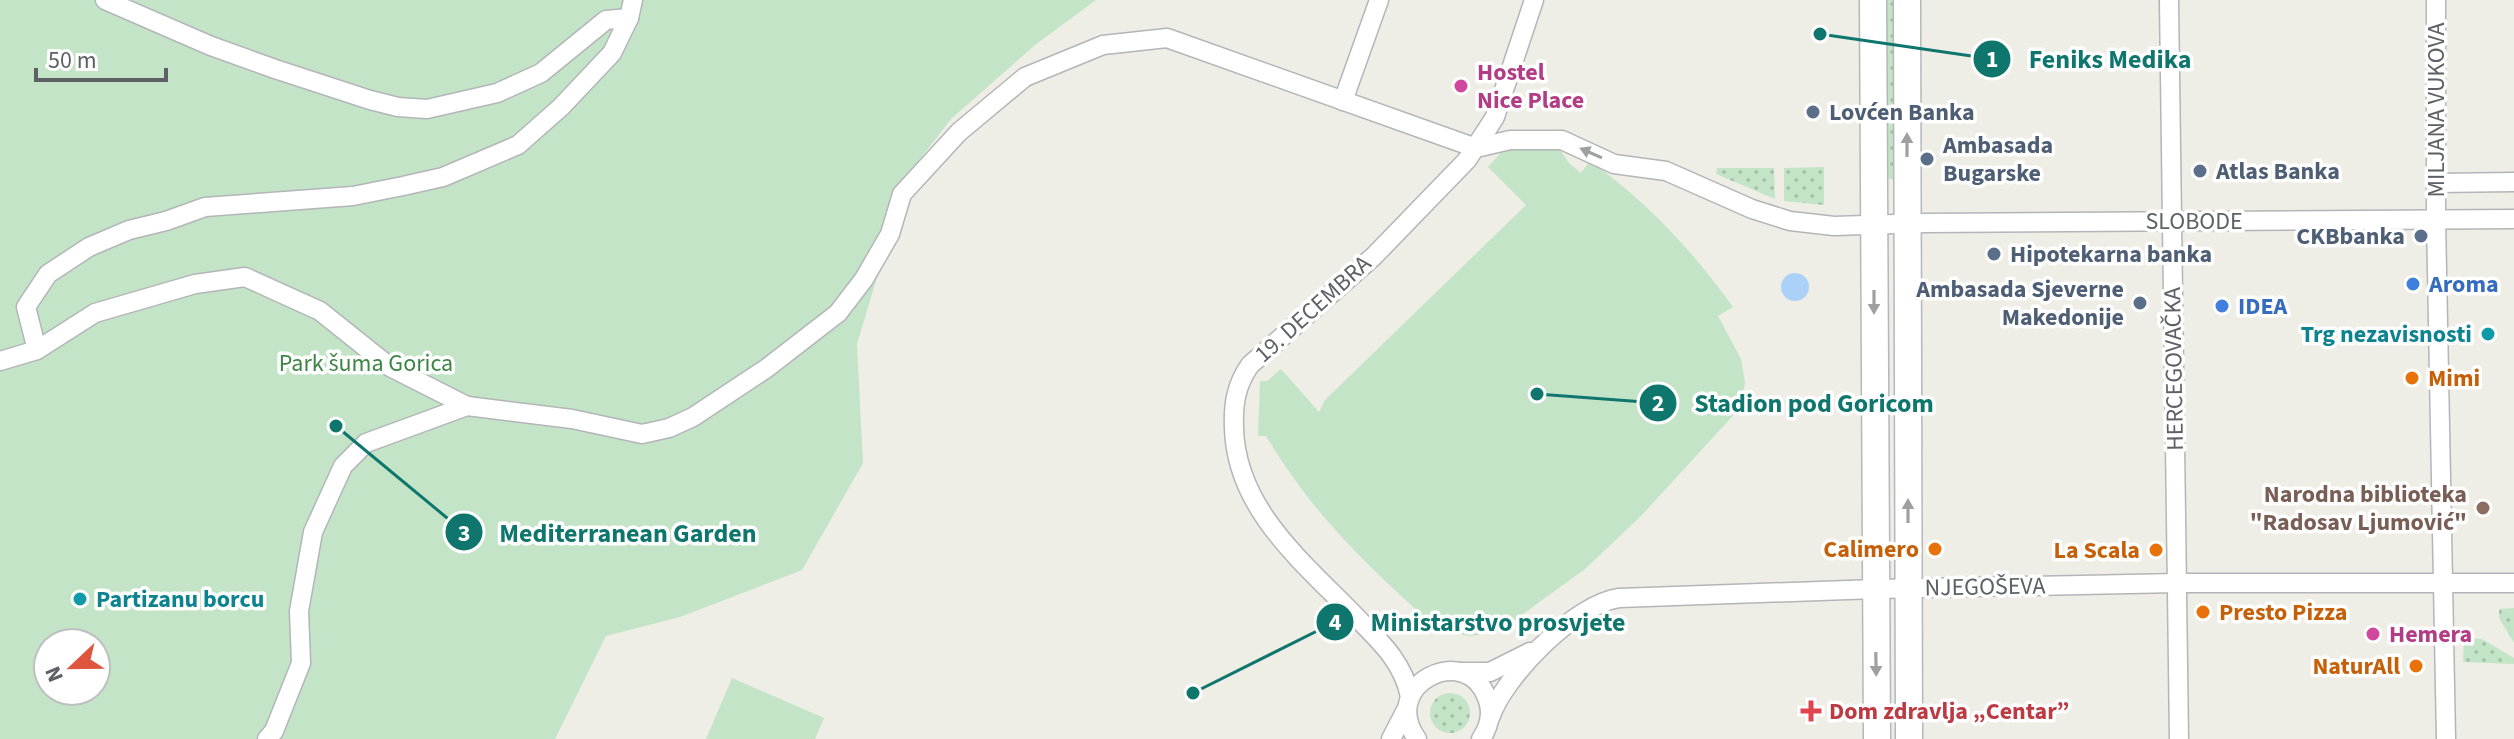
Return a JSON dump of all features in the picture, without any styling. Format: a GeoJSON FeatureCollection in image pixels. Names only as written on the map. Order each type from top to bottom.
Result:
{"type":"FeatureCollection","features":[{"type":"Feature","properties":{"kind":"main road"},"geometry":{"type":"LineString","coordinates":[[1873,0],[1877,739]]}},
{"type":"Feature","properties":{"kind":"main road"},"geometry":{"type":"LineString","coordinates":[[1907,0],[1909,739]]}},
{"type":"Feature","properties":{"kind":"street"},"geometry":{"type":"LineString","coordinates":[[105,0],[211,46],[275,69],[370,100],[398,107],[427,109],[497,93],[541,73],[606,20],[631,9]]}},
{"type":"Feature","properties":{"kind":"street"},"geometry":{"type":"LineString","coordinates":[[1343,101],[1379,0]]}},
{"type":"Feature","properties":{"kind":"street","name":"19. DECEMBRA"},"geometry":{"type":"LineString","coordinates":[[1417,739],[1410,729],[1401,669],[1383,645],[1295,554],[1251,497],[1236,453],[1235,397],[1250,365],[1374,256],[1476,148],[1495,117],[1534,0]]}},
{"type":"Feature","properties":{"kind":"street","name":"HERCEGOVAČKA"},"geometry":{"type":"LineString","coordinates":[[2169,0],[2179,739]]}},
{"type":"Feature","properties":{"kind":"street","name":"MILJANA VUKOVA"},"geometry":{"type":"LineString","coordinates":[[2436,0],[2436,228],[2446,739]]}},
{"type":"Feature","properties":{"kind":"street"},"geometry":{"type":"LineString","coordinates":[[37,350],[26,307],[48,274],[89,247],[129,230],[205,207],[353,196],[443,177],[484,162],[518,145],[561,107],[612,53],[631,9]]}},
{"type":"Feature","properties":{"kind":"street"},"geometry":{"type":"LineString","coordinates":[[0,361],[37,350],[95,313],[195,284],[245,277],[320,311],[390,367],[467,406],[572,419],[642,434],[669,428],[693,417],[767,368],[838,313],[864,279],[890,234],[902,194],[959,132],[1025,77],[1103,45],[1167,38],[1476,148],[1510,140],[1562,140],[1614,164],[1666,171],[1752,209],[1790,221],[1834,226],[1874,224]]}},
{"type":"Feature","properties":{"kind":"street"},"geometry":{"type":"LineString","coordinates":[[2437,183],[2514,182]]}},
{"type":"Feature","properties":{"kind":"street","name":"SLOBODE"},"geometry":{"type":"LineString","coordinates":[[1874,224],[2171,221],[2436,228],[2514,219]]}},
{"type":"Feature","properties":{"kind":"street"},"geometry":{"type":"LineString","coordinates":[[267,739],[274,731],[301,663],[299,611],[313,532],[343,466],[366,443],[467,406]]}},
{"type":"Feature","properties":{"kind":"street","name":"NJEGOŠEVA"},"geometry":{"type":"LineString","coordinates":[[1543,645],[1593,605],[1609,599],[1876,589],[2178,583],[2514,583]]}},
{"type":"Feature","properties":{"kind":"street","name":"19. DECEMBRA"},"geometry":{"type":"LineString","coordinates":[[1383,645],[1415,667],[1427,671],[1451,671]]}},
{"type":"Feature","properties":{"kind":"street"},"geometry":{"type":"LineString","coordinates":[[1391,739],[1422,680],[1451,671],[1490,672],[1543,645]]}},
{"type":"Feature","properties":{"kind":"street"},"geometry":{"type":"LineString","coordinates":[[1486,731],[1503,689],[1543,645]]}},
{"type":"Feature","properties":{"kind":"street"},"geometry":{"type":"LineString","coordinates":[[1451,671],[1471,677],[1482,688],[1488,699],[1486,731]]}},
{"type":"Feature","properties":{"kind":"green space","name":"Park šuma Gorica"},"geometry":{"type":"Polygon","coordinates":[[[0,0],[1096,0],[1035,45],[951,119],[892,195],[890,234],[857,344],[863,463],[802,570],[680,617],[606,636],[555,739],[0,739],[0,0]]]}},
{"type":"Feature","properties":{"kind":"green space"},"geometry":{"type":"Polygon","coordinates":[[[1882,0],[1895,0],[1895,179],[1882,178],[1882,0]]]}},
{"type":"Feature","properties":{"kind":"green space"},"geometry":{"type":"Polygon","coordinates":[[[1505,148],[1559,148],[1569,163],[1581,173],[1590,161],[1650,210],[1702,266],[1733,307],[1718,316],[1741,359],[1745,383],[1740,408],[1641,516],[1585,569],[1498,632],[1470,636],[1444,631],[1430,622],[1361,558],[1321,513],[1266,436],[1258,436],[1260,381],[1267,381],[1281,369],[1319,412],[1325,400],[1526,205],[1488,167],[1505,148]]]}},
{"type":"Feature","properties":{"kind":"green space"},"geometry":{"type":"Polygon","coordinates":[[[1824,167],[1824,205],[1784,201],[1784,168],[1824,167]]]}},
{"type":"Feature","properties":{"kind":"green space"},"geometry":{"type":"Polygon","coordinates":[[[1717,168],[1774,168],[1775,199],[1716,174],[1717,168]]]}},
{"type":"Feature","properties":{"kind":"green space"},"geometry":{"type":"Polygon","coordinates":[[[2514,608],[2514,643],[2499,618],[2499,609],[2514,608]]]}},
{"type":"Feature","properties":{"kind":"green space"},"geometry":{"type":"Polygon","coordinates":[[[2464,638],[2482,639],[2514,658],[2514,664],[2463,662],[2464,638]]]}},
{"type":"Feature","properties":{"kind":"green space"},"geometry":{"type":"Polygon","coordinates":[[[732,678],[824,718],[815,739],[706,739],[732,678]]]}},
{"type":"Feature","properties":{"kind":"green space"},"geometry":{"type":"Polygon","coordinates":[[[1450,693],[1464,699],[1470,713],[1464,727],[1450,733],[1436,727],[1430,713],[1436,699],[1450,693]]]}},
{"type":"Feature","properties":{"kind":"water"},"geometry":{"type":"Polygon","coordinates":[[[1795,273],[1805,277],[1809,287],[1805,297],[1795,301],[1785,297],[1781,287],[1785,277],[1795,273]]]}},
{"type":"Feature","properties":{"kind":"place","name":"Feniks Medika"},"geometry":{"type":"Point","coordinates":[1820,34]}},
{"type":"Feature","properties":{"kind":"place","name":"Hostel Nice Place"},"geometry":{"type":"Point","coordinates":[1461,86]}},
{"type":"Feature","properties":{"kind":"place","name":"Lovćen Banka"},"geometry":{"type":"Point","coordinates":[1813,112]}},
{"type":"Feature","properties":{"kind":"place","name":"Ambasada Bugarske"},"geometry":{"type":"Point","coordinates":[1927,159]}},
{"type":"Feature","properties":{"kind":"place","name":"Atlas Banka"},"geometry":{"type":"Point","coordinates":[2200,171]}},
{"type":"Feature","properties":{"kind":"place","name":"CKBbanka"},"geometry":{"type":"Point","coordinates":[2421,236]}},
{"type":"Feature","properties":{"kind":"place","name":"Hipotekarna banka"},"geometry":{"type":"Point","coordinates":[1994,254]}},
{"type":"Feature","properties":{"kind":"place","name":"Aroma"},"geometry":{"type":"Point","coordinates":[2413,284]}},
{"type":"Feature","properties":{"kind":"place","name":"Ambasada Sjeverne Makedonije"},"geometry":{"type":"Point","coordinates":[2140,303]}},
{"type":"Feature","properties":{"kind":"place","name":"IDEA"},"geometry":{"type":"Point","coordinates":[2222,306]}},
{"type":"Feature","properties":{"kind":"place","name":"Trg nezavisnosti"},"geometry":{"type":"Point","coordinates":[2488,334]}},
{"type":"Feature","properties":{"kind":"place","name":"Mimi"},"geometry":{"type":"Point","coordinates":[2412,378]}},
{"type":"Feature","properties":{"kind":"place","name":"Stadion pod Goricom"},"geometry":{"type":"Point","coordinates":[1537,394]}},
{"type":"Feature","properties":{"kind":"place","name":"Mediterranean Garden"},"geometry":{"type":"Point","coordinates":[336,426]}},
{"type":"Feature","properties":{"kind":"place","name":"Narodna biblioteka \"Radosav Ljumović\""},"geometry":{"type":"Point","coordinates":[2483,508]}},
{"type":"Feature","properties":{"kind":"place","name":"Calimero"},"geometry":{"type":"Point","coordinates":[1935,549]}},
{"type":"Feature","properties":{"kind":"place","name":"La Scala"},"geometry":{"type":"Point","coordinates":[2156,550]}},
{"type":"Feature","properties":{"kind":"place","name":"Partizanu borcu"},"geometry":{"type":"Point","coordinates":[80,599]}},
{"type":"Feature","properties":{"kind":"place","name":"Presto Pizza"},"geometry":{"type":"Point","coordinates":[2203,612]}},
{"type":"Feature","properties":{"kind":"place","name":"Hemera"},"geometry":{"type":"Point","coordinates":[2373,634]}},
{"type":"Feature","properties":{"kind":"place","name":"NaturAll"},"geometry":{"type":"Point","coordinates":[2416,666]}},
{"type":"Feature","properties":{"kind":"place","name":"Ministarstvo prosvjete"},"geometry":{"type":"Point","coordinates":[1193,693]}},
{"type":"Feature","properties":{"kind":"place","name":"Dom zdravlja „Centar”"},"geometry":{"type":"Point","coordinates":[1811,711]}}]}
